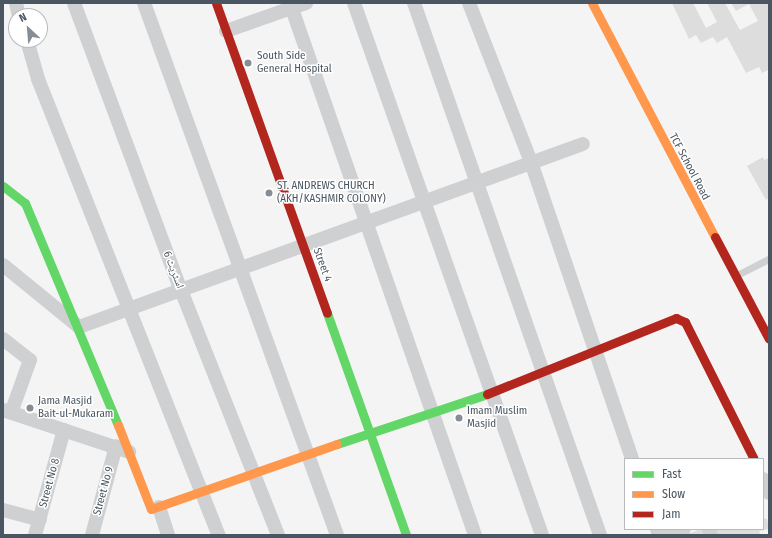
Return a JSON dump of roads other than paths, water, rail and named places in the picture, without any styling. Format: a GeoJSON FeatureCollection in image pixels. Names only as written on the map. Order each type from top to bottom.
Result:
{"type":"FeatureCollection","features":[{"type":"Feature","properties":{"kind":"street","name":"اسٹریٹ 6"},"geometry":{"type":"LineString","coordinates":[[74,3],[181,290],[278,535]]}},
{"type":"Feature","properties":{"kind":"street"},"geometry":{"type":"LineString","coordinates":[[144,3],[337,535]]}},
{"type":"Feature","properties":{"kind":"street","name":"Street 4"},"geometry":{"type":"LineString","coordinates":[[216,3],[406,535]]}},
{"type":"Feature","properties":{"kind":"street"},"geometry":{"type":"LineString","coordinates":[[226,31],[291,5],[306,3]]}},
{"type":"Feature","properties":{"kind":"street"},"geometry":{"type":"LineString","coordinates":[[354,3],[542,535]]}},
{"type":"Feature","properties":{"kind":"street"},"geometry":{"type":"LineString","coordinates":[[414,3],[545,371],[600,535]]}},
{"type":"Feature","properties":{"kind":"street"},"geometry":{"type":"LineString","coordinates":[[469,3],[532,162],[594,352],[632,458]]}},
{"type":"Feature","properties":{"kind":"street","name":"TCF School Road"},"geometry":{"type":"LineString","coordinates":[[592,3],[769,339]]}},
{"type":"Feature","properties":{"kind":"street"},"geometry":{"type":"LineString","coordinates":[[291,5],[369,221],[475,535]]}},
{"type":"Feature","properties":{"kind":"street"},"geometry":{"type":"LineString","coordinates":[[28,48],[38,79],[219,535]]}},
{"type":"Feature","properties":{"kind":"street"},"geometry":{"type":"LineString","coordinates":[[79,327],[583,144]]}},
{"type":"Feature","properties":{"kind":"street"},"geometry":{"type":"LineString","coordinates":[[3,186],[25,203],[79,327],[122,449],[151,509],[255,475],[307,453],[492,392],[670,320],[682,319],[753,458]]}},
{"type":"Feature","properties":{"kind":"street"},"geometry":{"type":"LineString","coordinates":[[3,266],[79,327]]}},
{"type":"Feature","properties":{"kind":"street"},"geometry":{"type":"LineString","coordinates":[[3,339],[30,360],[6,415],[64,430],[122,449]]}},
{"type":"Feature","properties":{"kind":"street","name":"Street No 8"},"geometry":{"type":"LineString","coordinates":[[35,535],[64,430]]}},
{"type":"Feature","properties":{"kind":"street","name":"Street No 9"},"geometry":{"type":"LineString","coordinates":[[92,535],[122,449]]}},
{"type":"Feature","properties":{"kind":"street"},"geometry":{"type":"LineString","coordinates":[[764,482],[769,494]]}},
{"type":"Feature","properties":{"kind":"street"},"geometry":{"type":"LineString","coordinates":[[159,507],[168,535]]}},
{"type":"Feature","properties":{"kind":"street"},"geometry":{"type":"LineString","coordinates":[[3,510],[40,520]]}},
{"type":"Feature","properties":{"kind":"street"},"geometry":{"type":"LineString","coordinates":[[669,535],[682,530]]}},
{"type":"Feature","properties":{"kind":"lane"},"geometry":{"type":"LineString","coordinates":[[735,276],[769,259]]}},
{"type":"Feature","properties":{"kind":"place","name":"South Side General Hospital"},"geometry":{"type":"Point","coordinates":[248,63]}},
{"type":"Feature","properties":{"kind":"place","name":"ST. ANDREWS CHURCH (AKH/KASHMIR COLONY)"},"geometry":{"type":"Point","coordinates":[269,193]}},
{"type":"Feature","properties":{"kind":"place","name":"Jama Masjid Bait-ul-Mukaram"},"geometry":{"type":"Point","coordinates":[30,408]}},
{"type":"Feature","properties":{"kind":"place","name":"Imam Muslim Masjid"},"geometry":{"type":"Point","coordinates":[459,418]}}]}
